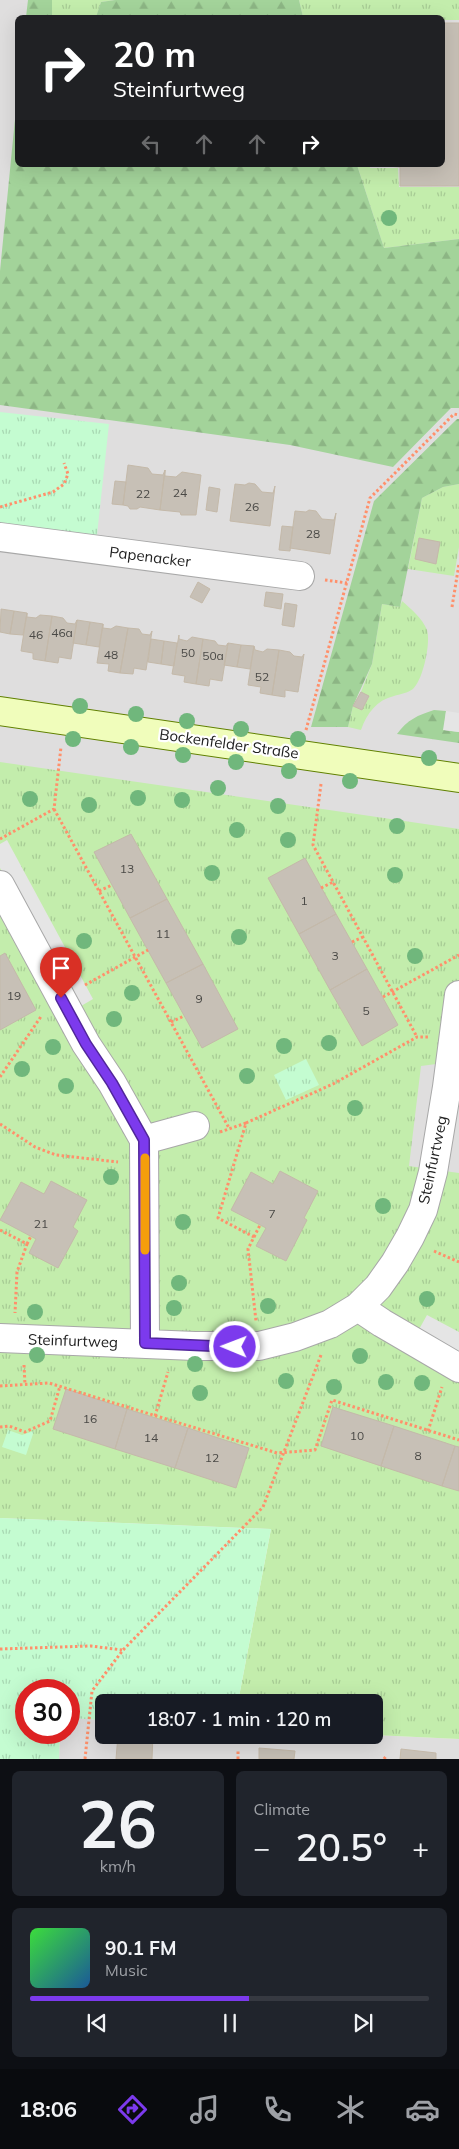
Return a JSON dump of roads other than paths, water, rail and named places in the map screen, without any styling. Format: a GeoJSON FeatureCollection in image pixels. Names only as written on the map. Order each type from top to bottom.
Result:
{"type":"FeatureCollection","features":[{"type":"Feature","properties":{"kind":"main road","name":"Bockenfelder Straße"},"geometry":{"type":"LineString","coordinates":[[0,711],[459,778]]}},
{"type":"Feature","properties":{"kind":"street","name":"Papenacker"},"geometry":{"type":"LineString","coordinates":[[0,537],[300,576]]}},
{"type":"Feature","properties":{"kind":"street"},"geometry":{"type":"LineString","coordinates":[[0,885],[86,1044],[112,1083],[145,1150],[145,1343]]}},
{"type":"Feature","properties":{"kind":"street","name":"Steinfurtweg"},"geometry":{"type":"LineString","coordinates":[[7,1338],[195,1346],[259,1346],[295,1337],[330,1324],[358,1307],[378,1286],[395,1263],[423,1210],[433,1172],[459,995]]}},
{"type":"Feature","properties":{"kind":"street"},"geometry":{"type":"LineString","coordinates":[[145,1150],[195,1126]]}},
{"type":"Feature","properties":{"kind":"street"},"geometry":{"type":"LineString","coordinates":[[358,1307],[459,1368]]}}]}
